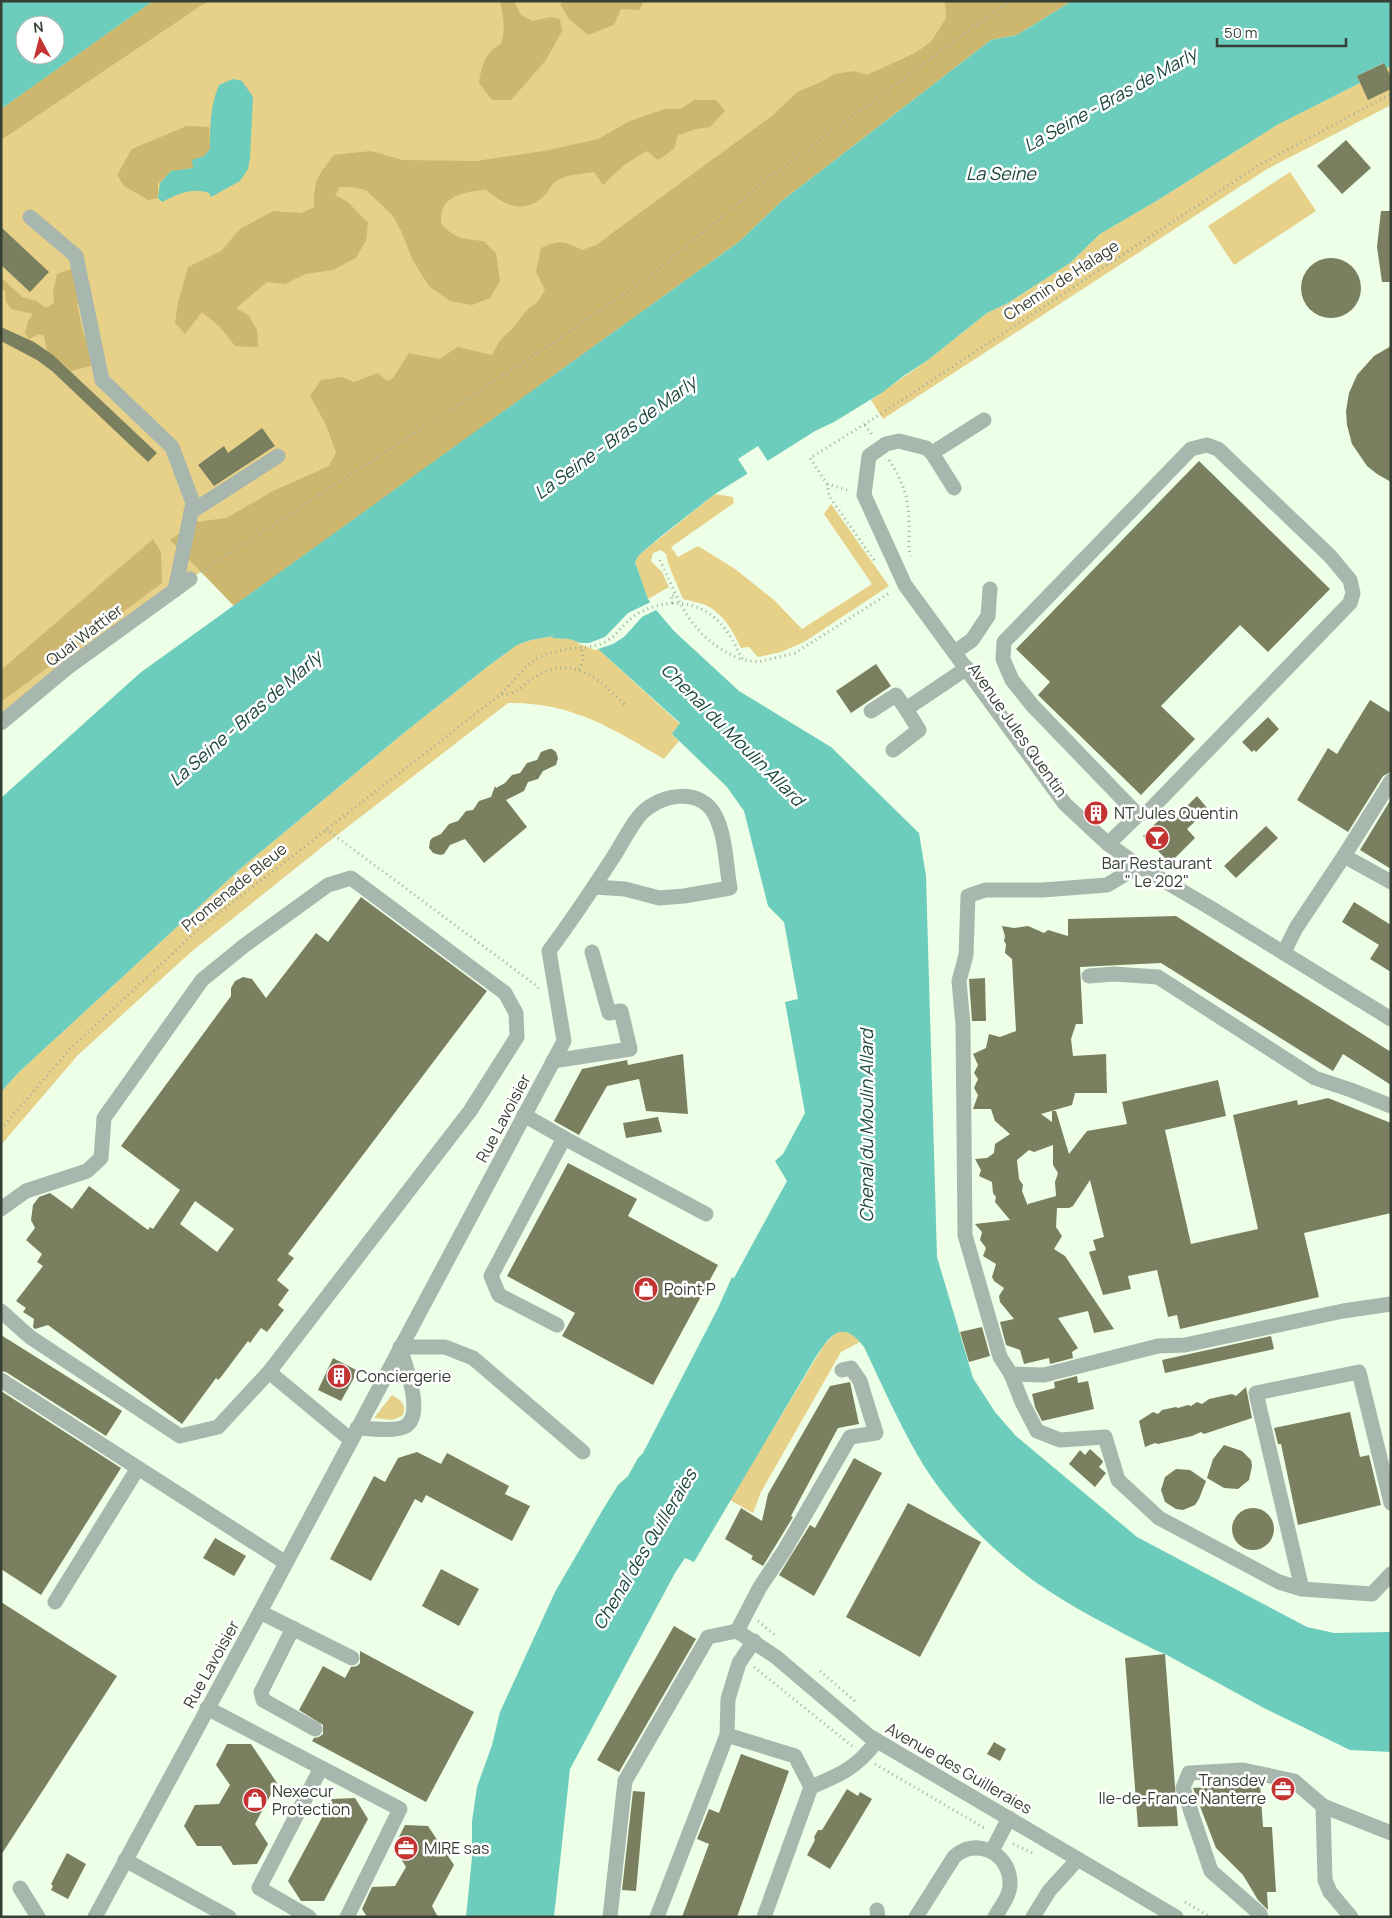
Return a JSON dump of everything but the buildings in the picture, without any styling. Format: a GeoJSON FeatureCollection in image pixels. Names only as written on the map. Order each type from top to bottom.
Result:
{"type":"FeatureCollection","features":[{"type":"Feature","properties":{"kind":"street"},"geometry":{"type":"LineString","coordinates":[[30,217],[76,256],[102,380],[172,447],[193,503],[175,590]]}},
{"type":"Feature","properties":{"kind":"street"},"geometry":{"type":"LineString","coordinates":[[932,452],[984,420]]}},
{"type":"Feature","properties":{"kind":"street"},"geometry":{"type":"LineString","coordinates":[[864,495],[875,452],[886,444],[899,441],[926,448],[932,452],[954,488]]}},
{"type":"Feature","properties":{"kind":"street"},"geometry":{"type":"LineString","coordinates":[[1108,844],[1138,815],[1149,811],[1350,603],[1353,593],[1350,580],[1330,556],[1218,448],[1207,445],[1191,449],[1004,642],[1003,659],[1012,680],[1032,705],[1138,815]]}},
{"type":"Feature","properties":{"kind":"street"},"geometry":{"type":"LineString","coordinates":[[191,512],[278,456]]}},
{"type":"Feature","properties":{"kind":"street","name":"Avenue Jules Quentin"},"geometry":{"type":"LineString","coordinates":[[864,495],[905,585],[1064,804],[1108,844],[1139,866],[1284,952],[1391,1019]]}},
{"type":"Feature","properties":{"kind":"street","name":"Quai Wattier"},"geometry":{"type":"LineString","coordinates":[[1,723],[67,668],[190,579]]}},
{"type":"Feature","properties":{"kind":"street"},"geometry":{"type":"LineString","coordinates":[[955,652],[972,640],[988,616],[990,590]]}},
{"type":"Feature","properties":{"kind":"street"},"geometry":{"type":"LineString","coordinates":[[906,709],[967,668]]}},
{"type":"Feature","properties":{"kind":"street"},"geometry":{"type":"LineString","coordinates":[[871,711],[896,695],[919,730],[893,750]]}},
{"type":"Feature","properties":{"kind":"street"},"geometry":{"type":"LineString","coordinates":[[1284,952],[1296,928],[1391,781]]}},
{"type":"Feature","properties":{"kind":"street","name":"Rue Lavoisier"},"geometry":{"type":"LineString","coordinates":[[95,1917],[260,1612],[564,1041],[549,951],[641,814],[661,800],[688,795],[707,804],[716,817],[722,837],[730,888],[684,896],[659,898],[625,889],[594,886]]}},
{"type":"Feature","properties":{"kind":"street"},"geometry":{"type":"LineString","coordinates":[[1344,856],[1391,882]]}},
{"type":"Feature","properties":{"kind":"street"},"geometry":{"type":"LineString","coordinates":[[1139,866],[1107,885],[1043,890],[985,890],[968,896],[966,955],[959,982],[963,1024],[964,1235],[1000,1357],[1011,1374],[1022,1402],[1037,1431],[1060,1440],[1105,1437],[1118,1480],[1159,1518],[1279,1582],[1302,1589],[1372,1594],[1391,1574]]}},
{"type":"Feature","properties":{"kind":"street"},"geometry":{"type":"LineString","coordinates":[[1,1209],[26,1190],[87,1171],[101,1158],[104,1118],[202,980],[245,945],[328,885],[351,878],[505,993],[516,1013],[517,1037],[470,1111],[269,1372],[218,1427],[180,1436],[30,1337],[1,1311]]}},
{"type":"Feature","properties":{"kind":"street"},"geometry":{"type":"LineString","coordinates":[[553,1061],[630,1049],[621,1011],[609,1013],[592,952]]}},
{"type":"Feature","properties":{"kind":"street"},"geometry":{"type":"LineString","coordinates":[[1088,976],[1114,974],[1158,978],[1315,1078],[1391,1106]]}},
{"type":"Feature","properties":{"kind":"street"},"geometry":{"type":"LineString","coordinates":[[524,1115],[706,1214]]}},
{"type":"Feature","properties":{"kind":"street"},"geometry":{"type":"LineString","coordinates":[[557,1325],[499,1295],[491,1276],[564,1138]]}},
{"type":"Feature","properties":{"kind":"street"},"geometry":{"type":"LineString","coordinates":[[1011,1374],[1044,1375],[1158,1346],[1185,1345],[1343,1311],[1391,1304]]}},
{"type":"Feature","properties":{"kind":"street"},"geometry":{"type":"LineString","coordinates":[[269,1372],[354,1434],[403,1428],[410,1423],[413,1416],[414,1399],[400,1347],[445,1348],[473,1358],[583,1452]]}},
{"type":"Feature","properties":{"kind":"street"},"geometry":{"type":"LineString","coordinates":[[610,1917],[625,1781],[708,1637],[738,1630],[760,1587],[784,1551],[850,1437],[876,1433],[860,1381],[851,1368],[842,1370]]}},
{"type":"Feature","properties":{"kind":"street"},"geometry":{"type":"LineString","coordinates":[[1302,1589],[1256,1392],[1359,1372],[1391,1503]]}},
{"type":"Feature","properties":{"kind":"street"},"geometry":{"type":"LineString","coordinates":[[1,1380],[286,1563]]}},
{"type":"Feature","properties":{"kind":"street"},"geometry":{"type":"LineString","coordinates":[[55,1602],[138,1468]]}},
{"type":"Feature","properties":{"kind":"street"},"geometry":{"type":"LineString","coordinates":[[260,1612],[352,1658]]}},
{"type":"Feature","properties":{"kind":"street"},"geometry":{"type":"LineString","coordinates":[[293,1628],[262,1692],[263,1700],[315,1728]]}},
{"type":"Feature","properties":{"kind":"street","name":"Avenue des Guilleraies"},"geometry":{"type":"LineString","coordinates":[[738,1630],[876,1740],[1176,1917]]}},
{"type":"Feature","properties":{"kind":"street"},"geometry":{"type":"LineString","coordinates":[[657,1917],[727,1735],[728,1699],[734,1677],[739,1663],[754,1641]]}},
{"type":"Feature","properties":{"kind":"street"},"geometry":{"type":"LineString","coordinates":[[207,1708],[400,1809],[347,1917]]}},
{"type":"Feature","properties":{"kind":"street"},"geometry":{"type":"LineString","coordinates":[[727,1735],[795,1756],[811,1787]]}},
{"type":"Feature","properties":{"kind":"street"},"geometry":{"type":"LineString","coordinates":[[764,1917],[811,1787],[857,1764],[876,1740]]}},
{"type":"Feature","properties":{"kind":"street"},"geometry":{"type":"LineString","coordinates":[[309,1917],[259,1888],[321,1768]]}},
{"type":"Feature","properties":{"kind":"street"},"geometry":{"type":"LineString","coordinates":[[1262,1917],[1212,1871],[1184,1788],[1189,1772],[1243,1770],[1294,1781],[1323,1806],[1391,1833]]}},
{"type":"Feature","properties":{"kind":"street"},"geometry":{"type":"LineString","coordinates":[[1323,1806],[1325,1880],[1330,1892],[1351,1917]]}},
{"type":"Feature","properties":{"kind":"street"},"geometry":{"type":"LineString","coordinates":[[992,1851],[1009,1818]]}},
{"type":"Feature","properties":{"kind":"street"},"geometry":{"type":"LineString","coordinates":[[916,1917],[954,1857],[960,1851],[971,1848],[992,1851],[1001,1858],[1007,1868],[1010,1882],[1009,1893],[995,1917]]}},
{"type":"Feature","properties":{"kind":"street"},"geometry":{"type":"LineString","coordinates":[[1033,1917],[1049,1890],[1078,1859]]}},
{"type":"Feature","properties":{"kind":"street"},"geometry":{"type":"LineString","coordinates":[[125,1860],[228,1917]]}},
{"type":"Feature","properties":{"kind":"street"},"geometry":{"type":"LineString","coordinates":[[20,1888],[38,1917]]}},
{"type":"Feature","properties":{"kind":"path"},"geometry":{"type":"LineString","coordinates":[[190,579],[559,339],[654,273],[766,180],[1009,1]]}},
{"type":"Feature","properties":{"kind":"path","name":"Chemin de Halage"},"geometry":{"type":"LineString","coordinates":[[826,484],[810,458],[865,424],[1259,165],[1391,94]]}},
{"type":"Feature","properties":{"kind":"path"},"geometry":{"type":"LineString","coordinates":[[865,424],[875,452],[902,479],[907,497],[909,551],[912,559]]}},
{"type":"Feature","properties":{"kind":"path"},"geometry":{"type":"LineString","coordinates":[[826,484],[864,495]]}},
{"type":"Feature","properties":{"kind":"path"},"geometry":{"type":"LineString","coordinates":[[826,484],[829,496],[880,567]]}},
{"type":"Feature","properties":{"kind":"path"},"geometry":{"type":"LineString","coordinates":[[660,560],[689,620],[713,644],[728,654],[743,660],[758,662],[795,653],[896,590]]}},
{"type":"Feature","properties":{"kind":"path"},"geometry":{"type":"LineString","coordinates":[[676,595],[671,595],[672,601],[698,608],[715,617],[727,630],[743,660]]}},
{"type":"Feature","properties":{"kind":"path","name":"Promenade Bleue"},"geometry":{"type":"LineString","coordinates":[[1,1130],[76,1043],[201,927],[506,690],[519,672],[537,658],[554,652],[595,646],[609,640],[631,618],[645,609],[672,601]]}},
{"type":"Feature","properties":{"kind":"path"},"geometry":{"type":"LineString","coordinates":[[579,670],[582,660],[582,648]]}},
{"type":"Feature","properties":{"kind":"path"},"geometry":{"type":"LineString","coordinates":[[501,694],[510,695],[534,678],[551,670],[570,667],[588,673],[606,685],[625,705]]}},
{"type":"Feature","properties":{"kind":"path"},"geometry":{"type":"LineString","coordinates":[[326,829],[538,987],[540,996]]}},
{"type":"Feature","properties":{"kind":"path"},"geometry":{"type":"LineString","coordinates":[[756,1620],[780,1639]]}},
{"type":"Feature","properties":{"kind":"path"},"geometry":{"type":"LineString","coordinates":[[819,1670],[864,1709]]}},
{"type":"Feature","properties":{"kind":"path"},"geometry":{"type":"LineString","coordinates":[[1176,1897],[1210,1917]]}},
{"type":"Feature","properties":{"kind":"shaded area"},"geometry":{"type":"Polygon","coordinates":[[[153,1],[1009,1],[559,339],[190,579],[1,720],[1,109],[153,1]]]}},
{"type":"Feature","properties":{"kind":"shaded area"},"geometry":{"type":"Polygon","coordinates":[[[153,1],[208,1],[1,140],[1,109],[153,1]]]}},
{"type":"Feature","properties":{"kind":"shaded area"},"geometry":{"type":"Polygon","coordinates":[[[500,1],[514,1],[521,15],[533,21],[550,17],[560,19],[562,31],[546,60],[511,100],[492,100],[479,83],[485,60],[491,51],[501,44],[503,39],[500,1]]]}},
{"type":"Feature","properties":{"kind":"shaded area"},"geometry":{"type":"Polygon","coordinates":[[[567,1],[644,1],[639,10],[621,9],[614,25],[588,35],[569,19],[560,4],[567,1]]]}},
{"type":"Feature","properties":{"kind":"shaded area"},"geometry":{"type":"Polygon","coordinates":[[[945,1],[1072,1],[1017,35],[991,40],[783,200],[740,241],[234,606],[170,540],[196,522],[226,518],[273,491],[329,466],[336,453],[326,425],[310,396],[321,380],[342,377],[354,382],[378,373],[387,381],[393,378],[409,353],[439,359],[458,347],[492,355],[501,339],[512,329],[526,311],[538,301],[545,290],[536,272],[541,248],[557,243],[566,243],[582,250],[596,245],[772,116],[797,92],[835,74],[854,71],[867,75],[915,53],[931,42],[946,18],[945,1]]]}},
{"type":"Feature","properties":{"kind":"shaded area"},"geometry":{"type":"Polygon","coordinates":[[[1384,63],[1386,68],[1391,67],[1391,105],[1267,169],[883,419],[871,400],[928,360],[987,313],[1008,303],[1070,263],[1100,234],[1277,125],[1360,83],[1357,76],[1384,63]]]}},
{"type":"Feature","properties":{"kind":"shaded area"},"geometry":{"type":"Polygon","coordinates":[[[694,100],[716,100],[725,111],[710,127],[678,135],[674,149],[658,160],[647,151],[624,165],[603,185],[594,172],[565,177],[556,181],[544,196],[529,205],[514,206],[507,204],[486,190],[462,194],[451,199],[443,208],[441,224],[451,233],[460,237],[484,241],[496,253],[500,281],[490,298],[472,305],[450,301],[429,286],[413,261],[393,216],[366,190],[340,187],[335,195],[348,202],[368,223],[366,241],[356,258],[333,270],[305,274],[285,284],[267,282],[236,308],[249,316],[257,330],[258,347],[235,346],[220,327],[202,312],[185,334],[175,323],[178,303],[188,267],[221,251],[240,229],[273,211],[301,213],[314,207],[316,184],[324,168],[334,155],[371,151],[403,160],[476,161],[544,151],[598,139],[630,121],[665,109],[681,109],[694,100]]]}},
{"type":"Feature","properties":{"kind":"shaded area"},"geometry":{"type":"Polygon","coordinates":[[[187,126],[209,127],[210,149],[193,168],[171,171],[158,184],[158,198],[148,200],[124,186],[117,175],[132,149],[187,126]]]}},
{"type":"Feature","properties":{"kind":"shaded area"},"geometry":{"type":"Polygon","coordinates":[[[1290,172],[1316,211],[1234,265],[1208,226],[1290,172]]]}},
{"type":"Feature","properties":{"kind":"shaded area"},"geometry":{"type":"Polygon","coordinates":[[[77,267],[83,300],[77,304],[83,333],[94,356],[94,365],[71,371],[47,350],[44,336],[39,334],[29,339],[25,333],[28,321],[33,314],[11,309],[6,301],[5,291],[1,288],[1,277],[22,297],[36,301],[46,308],[54,303],[53,292],[57,274],[77,267]]]}},
{"type":"Feature","properties":{"kind":"shaded area"},"geometry":{"type":"Polygon","coordinates":[[[715,494],[733,497],[734,503],[671,547],[678,557],[698,546],[735,569],[774,600],[802,629],[872,584],[824,514],[831,504],[889,586],[804,642],[781,652],[758,657],[749,647],[741,648],[730,628],[716,611],[703,604],[683,599],[666,554],[661,550],[653,553],[651,561],[662,572],[669,587],[648,599],[635,562],[639,555],[715,494]]]}},
{"type":"Feature","properties":{"kind":"shaded area"},"geometry":{"type":"Polygon","coordinates":[[[153,539],[161,552],[162,583],[1,702],[1,670],[153,539]]]}},
{"type":"Feature","properties":{"kind":"shaded area"},"geometry":{"type":"Polygon","coordinates":[[[555,636],[553,638],[569,639],[598,649],[680,724],[672,734],[679,741],[664,759],[608,727],[571,712],[531,704],[508,703],[332,839],[191,952],[78,1055],[1,1145],[1,1092],[19,1072],[239,870],[405,732],[517,645],[531,640],[555,636]]]}},
{"type":"Feature","properties":{"kind":"shaded area"},"geometry":{"type":"Polygon","coordinates":[[[845,1331],[853,1335],[860,1342],[841,1352],[761,1492],[753,1513],[730,1500],[824,1345],[837,1332],[845,1331]]]}},
{"type":"Feature","properties":{"kind":"shaded area"},"geometry":{"type":"Polygon","coordinates":[[[392,1395],[404,1406],[402,1416],[393,1420],[374,1418],[392,1395]]]}},
{"type":"Feature","properties":{"kind":"water"},"geometry":{"type":"Polygon","coordinates":[[[1,1],[153,1],[65,64],[65,15],[15,15],[15,65],[63,65],[1,109],[1,1]]]}},
{"type":"Feature","properties":{"kind":"water"},"geometry":{"type":"Polygon","coordinates":[[[1072,1],[1391,1],[1391,67],[1386,68],[1383,63],[1357,76],[1360,83],[1277,125],[1100,234],[1070,263],[1008,303],[987,313],[928,360],[883,392],[834,422],[815,431],[715,494],[639,555],[635,562],[648,599],[674,631],[739,691],[831,747],[919,833],[926,876],[937,1257],[973,1378],[995,1412],[1016,1436],[1137,1537],[1307,1627],[1334,1633],[1391,1632],[1391,1752],[1350,1750],[1262,1707],[1077,1608],[1048,1591],[1017,1568],[985,1540],[941,1491],[911,1443],[864,1347],[849,1333],[842,1332],[830,1338],[814,1360],[694,1562],[685,1558],[675,1573],[570,1769],[554,1917],[466,1917],[472,1857],[472,1821],[477,1787],[492,1745],[500,1712],[555,1592],[618,1485],[628,1476],[643,1453],[732,1277],[734,1278],[787,1181],[775,1161],[783,1154],[805,1113],[785,1002],[798,999],[784,922],[768,906],[744,811],[727,787],[672,734],[680,723],[598,649],[569,639],[551,638],[554,636],[531,640],[517,645],[405,732],[239,870],[19,1072],[1,1092],[1,798],[140,673],[740,241],[783,200],[991,40],[1017,35],[1072,1]]]}},
{"type":"Feature","properties":{"kind":"water"},"geometry":{"type":"Polygon","coordinates":[[[233,79],[242,81],[253,97],[248,169],[240,181],[211,197],[209,193],[203,191],[191,191],[162,202],[158,198],[160,183],[171,171],[193,168],[192,160],[204,156],[210,149],[211,117],[216,93],[219,85],[233,79]]]}},
{"type":"Feature","properties":{"kind":"pier"},"geometry":{"type":"Polygon","coordinates":[[[758,446],[769,463],[749,476],[738,459],[758,446]]]}},
{"type":"Feature","properties":{"kind":"pier"},"geometry":{"type":"Polygon","coordinates":[[[653,601],[658,609],[642,617],[624,637],[613,644],[595,650],[577,643],[589,643],[605,637],[628,613],[653,601]]]}},
{"type":"Feature","properties":{"kind":"place","name":"NT Jules Quentin"},"geometry":{"type":"Point","coordinates":[1096,813]}},
{"type":"Feature","properties":{"kind":"place","name":"Bar Restaurant \" Le 202\""},"geometry":{"type":"Point","coordinates":[1157,838]}},
{"type":"Feature","properties":{"kind":"place","name":"Point P"},"geometry":{"type":"Point","coordinates":[646,1289]}},
{"type":"Feature","properties":{"kind":"place","name":"Conciergerie"},"geometry":{"type":"Point","coordinates":[339,1376]}},
{"type":"Feature","properties":{"kind":"place","name":"Transdev Ile-de-France Nanterre"},"geometry":{"type":"Point","coordinates":[1283,1789]}},
{"type":"Feature","properties":{"kind":"place","name":"Nexecur Protection"},"geometry":{"type":"Point","coordinates":[255,1800]}},
{"type":"Feature","properties":{"kind":"place","name":"MIRE sas"},"geometry":{"type":"Point","coordinates":[406,1848]}},
{"type":"Feature","properties":{"kind":"water label","name":"La Seine - Bras de Marly"},"geometry":{"type":"Point","coordinates":[1110,99]}},
{"type":"Feature","properties":{"kind":"water label","name":"La Seine"},"geometry":{"type":"Point","coordinates":[1001,173]}},
{"type":"Feature","properties":{"kind":"water label","name":"La Seine - Bras de Marly"},"geometry":{"type":"Point","coordinates":[615,437]}},
{"type":"Feature","properties":{"kind":"water label","name":"La Seine - Bras de Marly"},"geometry":{"type":"Point","coordinates":[245,718]}},
{"type":"Feature","properties":{"kind":"water label","name":"Chenal du Moulin Allard"},"geometry":{"type":"Point","coordinates":[733,734]}},
{"type":"Feature","properties":{"kind":"water label","name":"Chenal du Moulin Allard"},"geometry":{"type":"Point","coordinates":[866,1126]}},
{"type":"Feature","properties":{"kind":"water label","name":"Chenal des Quilleraies"},"geometry":{"type":"Point","coordinates":[644,1549]}}]}
